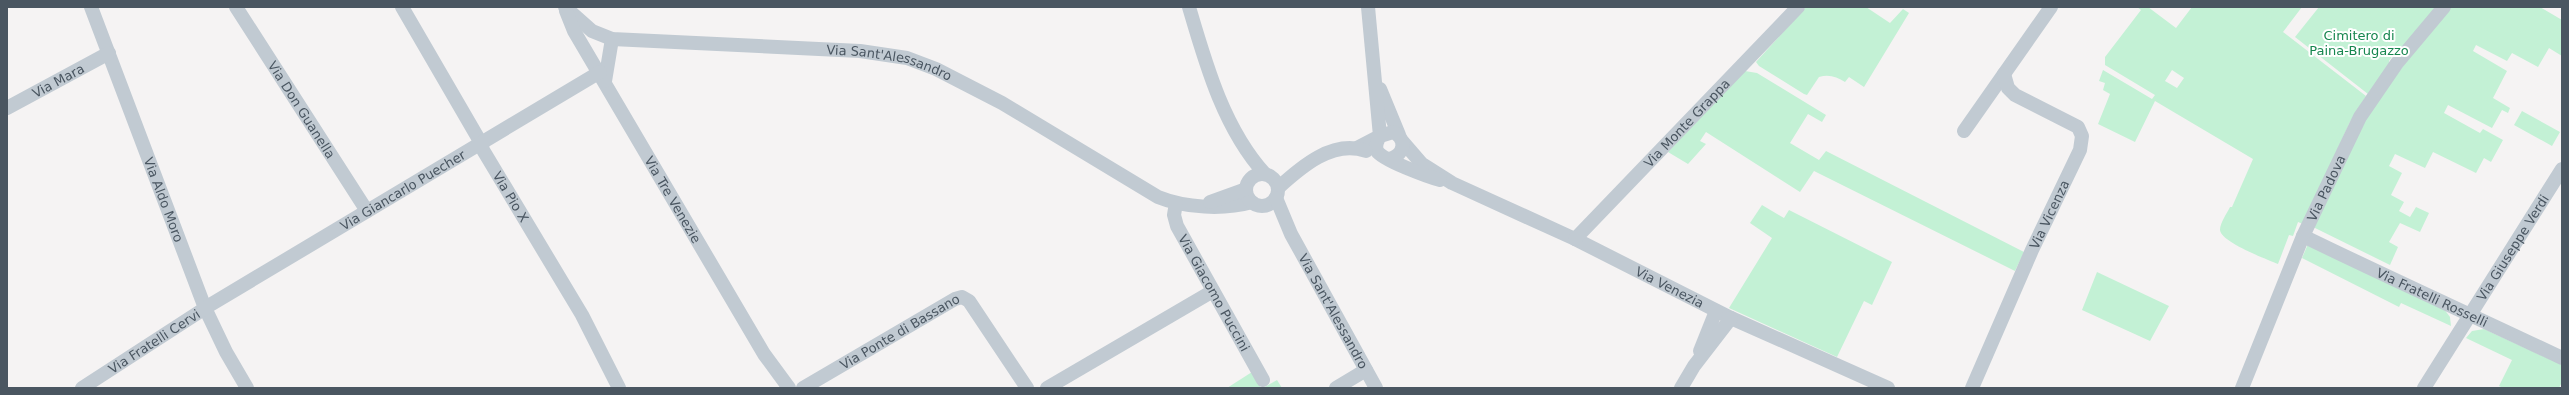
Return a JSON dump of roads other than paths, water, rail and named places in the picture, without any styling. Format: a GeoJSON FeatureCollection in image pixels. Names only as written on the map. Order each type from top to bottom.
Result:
{"type":"FeatureCollection","features":[{"type":"Feature","properties":{"kind":"street","name":"Via Aldo Moro"},"geometry":{"type":"LineString","coordinates":[[91,7],[205,308],[224,348],[247,388]]}},
{"type":"Feature","properties":{"kind":"street","name":"Via Don Guanella"},"geometry":{"type":"LineString","coordinates":[[236,7],[367,212]]}},
{"type":"Feature","properties":{"kind":"street","name":"Via Pio X"},"geometry":{"type":"LineString","coordinates":[[402,7],[481,143],[483,150],[582,315],[619,388]]}},
{"type":"Feature","properties":{"kind":"street","name":"Via Sant'Alessandro"},"geometry":{"type":"LineString","coordinates":[[565,7],[583,25],[609,38],[860,51],[907,58],[927,66],[988,96],[1143,189],[1183,204],[1230,206],[1257,204],[1291,234]]}},
{"type":"Feature","properties":{"kind":"street","name":"Via Tre Venezie"},"geometry":{"type":"LineString","coordinates":[[565,7],[572,26],[590,58],[764,354],[788,388]]}},
{"type":"Feature","properties":{"kind":"street"},"geometry":{"type":"LineString","coordinates":[[1189,7],[1220,98],[1242,144],[1248,185],[1257,204],[1270,204],[1273,185]]}},
{"type":"Feature","properties":{"kind":"street"},"geometry":{"type":"LineString","coordinates":[[1273,185],[1328,153],[1357,148],[1380,136],[1386,132],[1401,139],[1403,150],[1398,157],[1386,158],[1377,150],[1376,143],[1380,136],[1373,74],[1368,7]]}},
{"type":"Feature","properties":{"kind":"street","name":"Via Monte Grappa"},"geometry":{"type":"LineString","coordinates":[[1575,239],[1798,7]]}},
{"type":"Feature","properties":{"kind":"street"},"geometry":{"type":"LineString","coordinates":[[1964,131],[2051,7]]}},
{"type":"Feature","properties":{"kind":"street","name":"Via Padova"},"geometry":{"type":"LineString","coordinates":[[2242,388],[2303,236],[2364,111],[2397,63],[2444,7]]}},
{"type":"Feature","properties":{"kind":"street"},"geometry":{"type":"LineString","coordinates":[[590,58],[594,43],[609,38],[602,77]]}},
{"type":"Feature","properties":{"kind":"street","name":"Via Mara"},"geometry":{"type":"LineString","coordinates":[[7,108],[109,53]]}},
{"type":"Feature","properties":{"kind":"street","name":"Via Venezia"},"geometry":{"type":"LineString","coordinates":[[1373,74],[1401,139],[1422,164],[1452,183],[1575,239],[1716,311],[1888,388]]}},
{"type":"Feature","properties":{"kind":"street","name":"Via Vicenza"},"geometry":{"type":"LineString","coordinates":[[1972,388],[2013,292],[2080,150],[2082,136],[2078,127],[2015,95],[2008,88],[2004,74]]}},
{"type":"Feature","properties":{"kind":"street","name":"Via Giancarlo Puecher"},"geometry":{"type":"LineString","coordinates":[[205,308],[481,143],[602,77]]}},
{"type":"Feature","properties":{"kind":"street","name":"Via Sant'Alessandro"},"geometry":{"type":"LineString","coordinates":[[1242,144],[1273,185],[1291,234],[1376,388]]}},
{"type":"Feature","properties":{"kind":"street","name":"Via Venezia"},"geometry":{"type":"LineString","coordinates":[[1357,148],[1386,158],[1420,175],[1452,183]]}},
{"type":"Feature","properties":{"kind":"street","name":"Via Giuseppe Verdi"},"geometry":{"type":"LineString","coordinates":[[2424,388],[2562,169]]}},
{"type":"Feature","properties":{"kind":"street"},"geometry":{"type":"LineString","coordinates":[[1183,204],[1218,200],[1248,185],[1256,175],[1273,185]]}},
{"type":"Feature","properties":{"kind":"street","name":"Via Giacomo Puccini"},"geometry":{"type":"LineString","coordinates":[[1183,204],[1174,216],[1177,226],[1263,380]]}},
{"type":"Feature","properties":{"kind":"street","name":"Via Fratelli Rosselli"},"geometry":{"type":"LineString","coordinates":[[2303,236],[2416,291],[2470,314],[2562,358]]}},
{"type":"Feature","properties":{"kind":"street"},"geometry":{"type":"LineString","coordinates":[[1047,388],[1213,291]]}},
{"type":"Feature","properties":{"kind":"street","name":"Via Ponte di Bassano"},"geometry":{"type":"LineString","coordinates":[[803,388],[952,301],[962,297],[970,301],[1028,388]]}},
{"type":"Feature","properties":{"kind":"street","name":"Via Fratelli Cervi"},"geometry":{"type":"LineString","coordinates":[[82,388],[205,308]]}},
{"type":"Feature","properties":{"kind":"street"},"geometry":{"type":"LineString","coordinates":[[1694,366],[1716,311]]}},
{"type":"Feature","properties":{"kind":"street"},"geometry":{"type":"LineString","coordinates":[[1681,388],[1694,366],[1731,318]]}},
{"type":"Feature","properties":{"kind":"street"},"geometry":{"type":"LineString","coordinates":[[1336,388],[1366,370]]}},
{"type":"Feature","properties":{"kind":"park label","name":"Cimitero di Paina-Brugazzo"},"geometry":{"type":"Point","coordinates":[2359,42]}}]}
